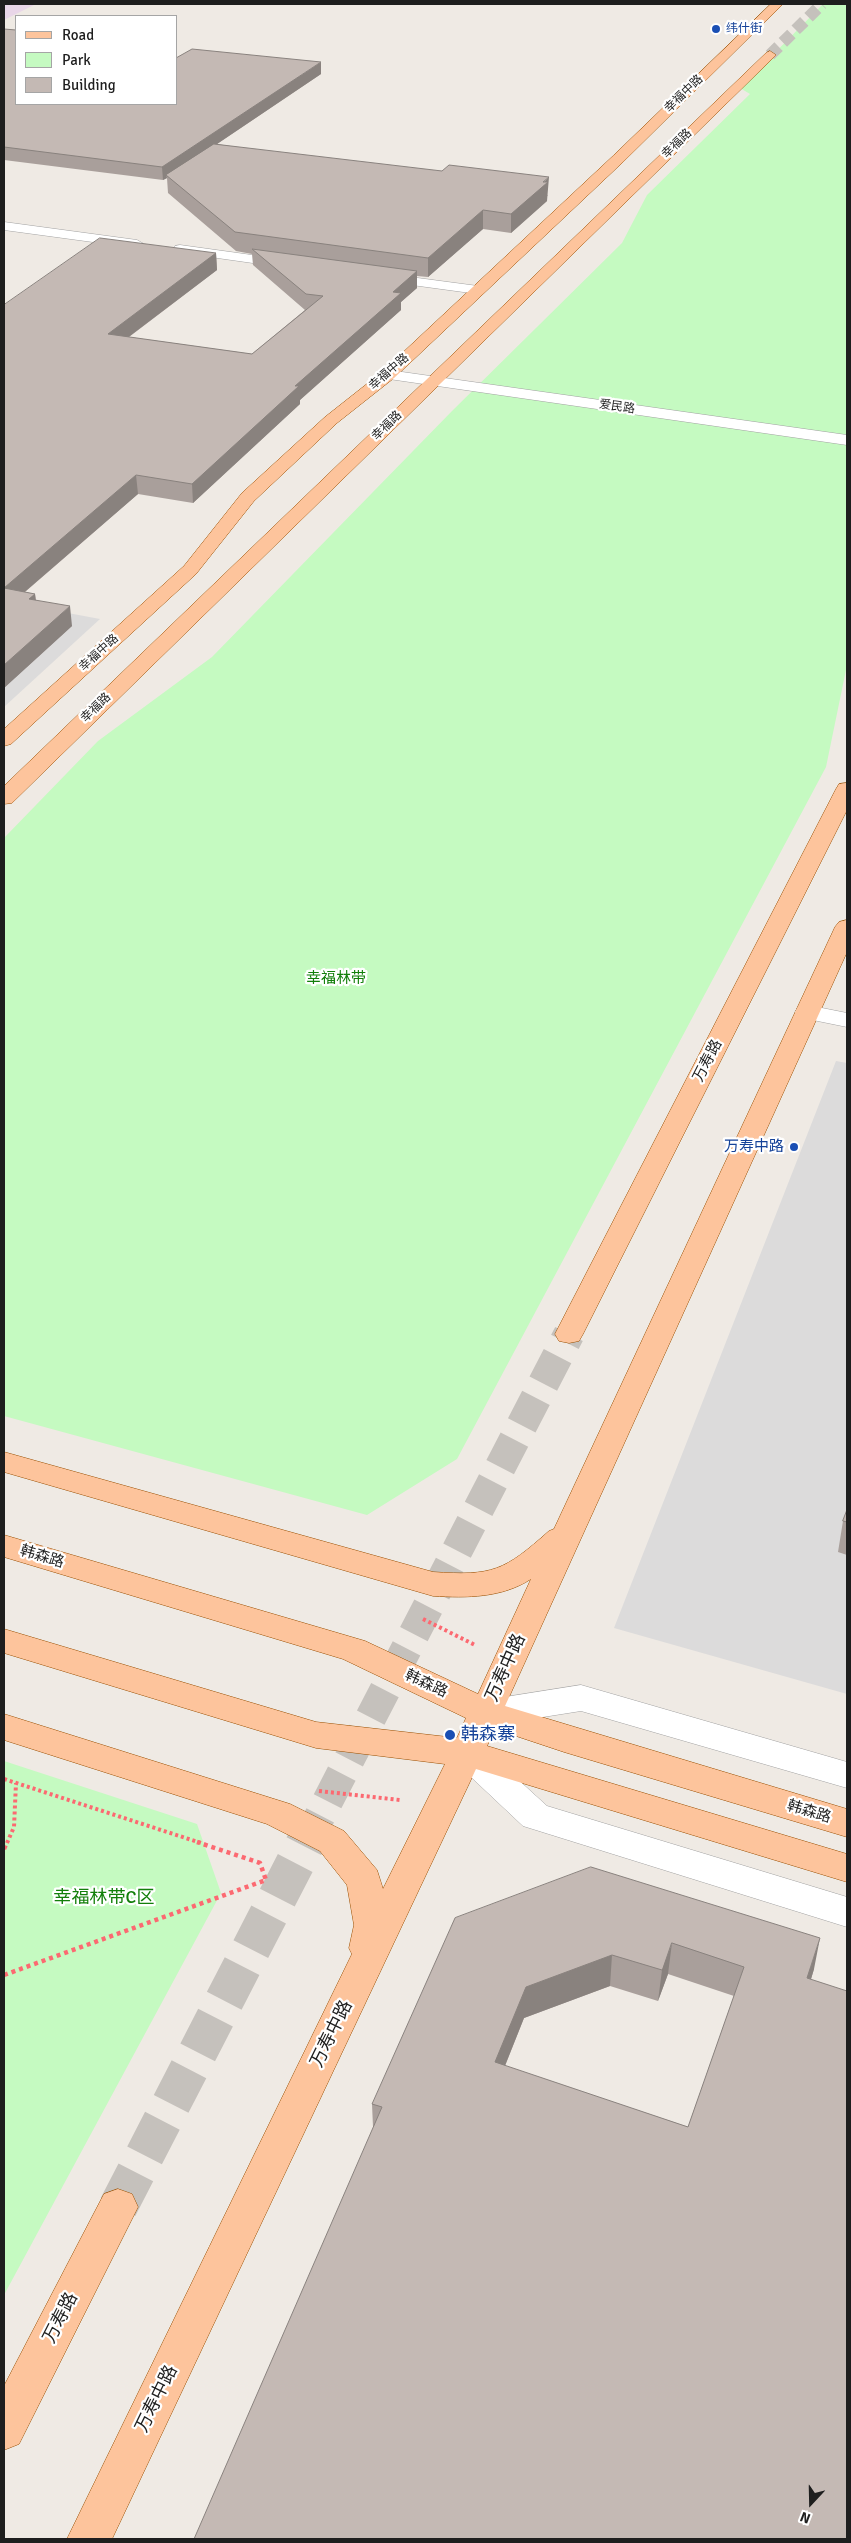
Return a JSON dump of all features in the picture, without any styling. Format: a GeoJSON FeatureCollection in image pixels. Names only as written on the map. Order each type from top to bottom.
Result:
{"type":"FeatureCollection","features":[{"type":"Feature","properties":{"kind":"main road","name":"幸福中路"},"geometry":{"type":"LineString","coordinates":[[4,740],[190,570],[248,496],[331,420],[388,375],[618,158],[776,4]]}},
{"type":"Feature","properties":{"kind":"main road","name":"幸福路"},"geometry":{"type":"LineString","coordinates":[[4,798],[770,54]]}},
{"type":"Feature","properties":{"kind":"main road","name":"万寿路"},"geometry":{"type":"LineString","coordinates":[[569,1334],[847,789]]}},
{"type":"Feature","properties":{"kind":"main road","name":"万寿中路"},"geometry":{"type":"LineString","coordinates":[[89,2539],[467,1753],[847,927]]}},
{"type":"Feature","properties":{"kind":"main road"},"geometry":{"type":"LineString","coordinates":[[4,1462],[433,1584],[468,1586],[498,1582],[530,1567],[568,1532]]}},
{"type":"Feature","properties":{"kind":"main road","name":"韩森路"},"geometry":{"type":"LineString","coordinates":[[4,1546],[354,1650],[486,1712],[564,1739],[847,1823]]}},
{"type":"Feature","properties":{"kind":"main road"},"geometry":{"type":"LineString","coordinates":[[4,1641],[316,1735],[467,1753],[847,1868]]}},
{"type":"Feature","properties":{"kind":"main road"},"geometry":{"type":"LineString","coordinates":[[4,1727],[278,1814],[332,1840],[364,1880],[372,1925],[361,1974]]}},
{"type":"Feature","properties":{"kind":"main road","name":"万寿路"},"geometry":{"type":"LineString","coordinates":[[4,2429],[118,2208]]}},
{"type":"Feature","properties":{"kind":"street"},"geometry":{"type":"LineString","coordinates":[[4,226],[300,266]]}},
{"type":"Feature","properties":{"kind":"street"},"geometry":{"type":"LineString","coordinates":[[369,275],[478,290]]}},
{"type":"Feature","properties":{"kind":"street","name":"爱民路"},"geometry":{"type":"LineString","coordinates":[[388,375],[847,440]]}},
{"type":"Feature","properties":{"kind":"street"},"geometry":{"type":"LineString","coordinates":[[807,1012],[847,1020]]}},
{"type":"Feature","properties":{"kind":"street"},"geometry":{"type":"LineString","coordinates":[[486,1712],[581,1698],[847,1775]]}},
{"type":"Feature","properties":{"kind":"street"},"geometry":{"type":"LineString","coordinates":[[467,1753],[535,1816],[847,1912]]}},
{"type":"Feature","properties":{"kind":"path"},"geometry":{"type":"LineString","coordinates":[[416,1616],[509,1662]]}},
{"type":"Feature","properties":{"kind":"path"},"geometry":{"type":"LineString","coordinates":[[4,1779],[260,1863],[266,1880],[4,1975]]}},
{"type":"Feature","properties":{"kind":"path"},"geometry":{"type":"LineString","coordinates":[[4,1849],[14,1827],[16,1783]]}},
{"type":"Feature","properties":{"kind":"path"},"geometry":{"type":"LineString","coordinates":[[316,1791],[442,1805]]}},
{"type":"Feature","properties":{"kind":"shaded area"},"geometry":{"type":"Polygon","coordinates":[[[4,4],[36,4],[4,20],[4,4]]]}},
{"type":"Feature","properties":{"kind":"shaded area"},"geometry":{"type":"Polygon","coordinates":[[[4,601],[100,619],[4,707],[4,601]]]}},
{"type":"Feature","properties":{"kind":"shaded area"},"geometry":{"type":"Polygon","coordinates":[[[836,1061],[847,1063],[847,1694],[614,1628],[836,1061]]]}},
{"type":"Feature","properties":{"kind":"green space","name":"幸福林带"},"geometry":{"type":"Polygon","coordinates":[[[847,4],[847,665],[826,767],[457,1459],[367,1515],[4,1416],[4,838],[98,741],[212,657],[452,411],[622,243],[647,195],[750,94],[740,88],[822,5],[847,4]]]}},
{"type":"Feature","properties":{"kind":"green space","name":"幸福林带C区"},"geometry":{"type":"Polygon","coordinates":[[[4,1761],[197,1824],[221,1893],[4,2295],[4,1761]]]}},
{"type":"Feature","properties":{"kind":"building"},"geometry":{"type":"Polygon","coordinates":[[[4,29],[15,30],[15,105],[178,105],[178,57],[192,49],[321,62],[162,167],[4,147],[4,29]]]}},
{"type":"Feature","properties":{"kind":"building"},"geometry":{"type":"Polygon","coordinates":[[[214,144],[442,171],[449,165],[549,177],[543,182],[548,182],[511,214],[483,210],[428,258],[235,232],[166,175],[214,144]]]}},
{"type":"Feature","properties":{"kind":"building"},"geometry":{"type":"Polygon","coordinates":[[[100,238],[216,253],[108,334],[252,354],[323,296],[306,294],[252,249],[417,271],[393,292],[401,293],[295,386],[299,386],[192,484],[136,475],[4,588],[4,305],[100,238]]]}},
{"type":"Feature","properties":{"kind":"building"},"geometry":{"type":"Polygon","coordinates":[[[4,588],[35,594],[29,599],[70,606],[4,665],[4,588]]]}},
{"type":"Feature","properties":{"kind":"building"},"geometry":{"type":"Polygon","coordinates":[[[847,1510],[847,1522],[843,1521],[847,1510]]]}},
{"type":"Feature","properties":{"kind":"building"},"geometry":{"type":"Polygon","coordinates":[[[591,1867],[820,1938],[807,1978],[847,1991],[847,2539],[194,2539],[382,2107],[372,2104],[455,1918],[591,1867]],[[672,1943],[662,1970],[612,1955],[526,1987],[495,2062],[688,2127],[744,1967],[672,1943]]]}},
{"type":"Feature","properties":{"kind":"tunnel"},"geometry":{"type":"LineString","coordinates":[[770,55],[822,4]]}},
{"type":"Feature","properties":{"kind":"tunnel"},"geometry":{"type":"LineString","coordinates":[[306,1843],[569,1334]]}},
{"type":"Feature","properties":{"kind":"tunnel"},"geometry":{"type":"LineString","coordinates":[[118,2207],[306,1842]]}},
{"type":"Feature","properties":{"kind":"place","name":"纬什街"},"geometry":{"type":"Point","coordinates":[716,29]}},
{"type":"Feature","properties":{"kind":"place","name":"万寿中路"},"geometry":{"type":"Point","coordinates":[794,1147]}},
{"type":"Feature","properties":{"kind":"place","name":"韩森寨"},"geometry":{"type":"Point","coordinates":[450,1735]}}]}
